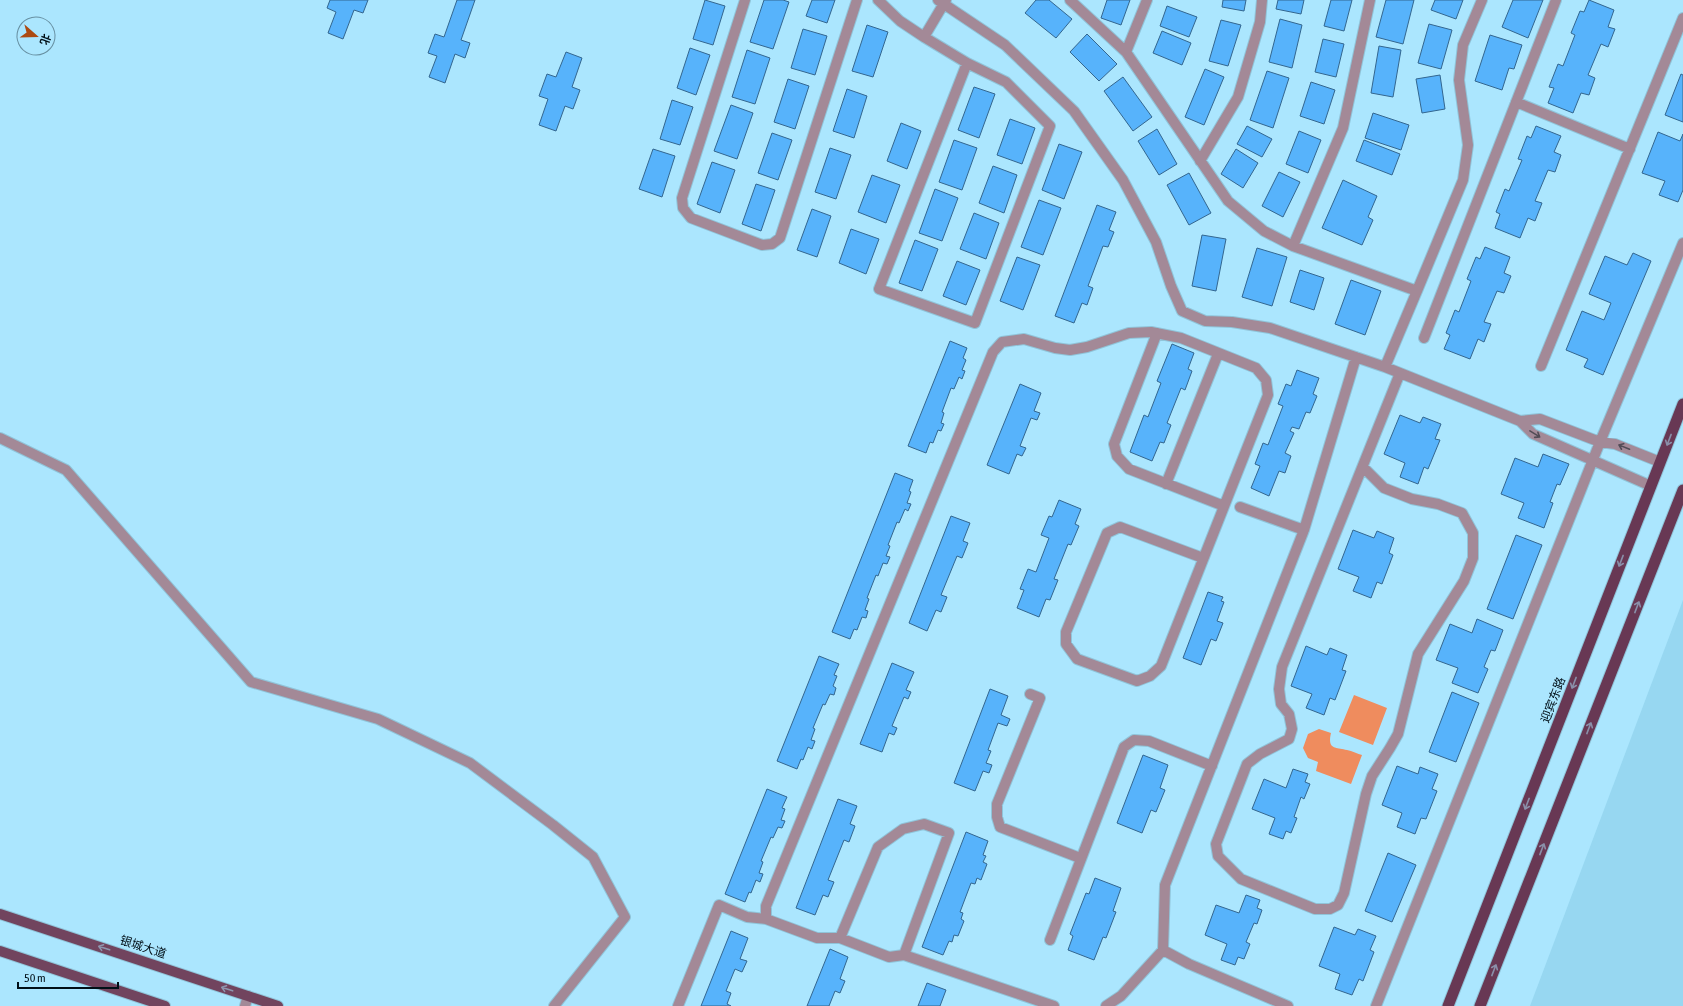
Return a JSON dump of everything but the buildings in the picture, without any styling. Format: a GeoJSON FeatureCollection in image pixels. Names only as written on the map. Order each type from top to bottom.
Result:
{"type":"FeatureCollection","features":[{"type":"Feature","properties":{"kind":"highway","name":"迎宾东路"},"geometry":{"type":"LineString","coordinates":[[1448,1006],[1683,404]]}},
{"type":"Feature","properties":{"kind":"highway"},"geometry":{"type":"LineString","coordinates":[[1480,1006],[1683,490]]}},
{"type":"Feature","properties":{"kind":"main road","name":"银城大道"},"geometry":{"type":"LineString","coordinates":[[0,914],[246,1001],[278,1006]]}},
{"type":"Feature","properties":{"kind":"main road"},"geometry":{"type":"LineString","coordinates":[[0,951],[165,1006]]}},
{"type":"Feature","properties":{"kind":"street"},"geometry":{"type":"LineString","coordinates":[[745,0],[682,198],[683,208],[691,218],[762,245],[772,244],[780,238],[857,0]]}},
{"type":"Feature","properties":{"kind":"street"},"geometry":{"type":"LineString","coordinates":[[878,0],[900,21],[924,37],[967,64],[1006,82],[1050,126],[975,323],[879,288],[967,64]]}},
{"type":"Feature","properties":{"kind":"street"},"geometry":{"type":"LineString","coordinates":[[1070,0],[1126,52],[1228,201],[1264,231],[1293,246],[1417,291]]}},
{"type":"Feature","properties":{"kind":"street"},"geometry":{"type":"LineString","coordinates":[[1126,52],[1147,0]]}},
{"type":"Feature","properties":{"kind":"street"},"geometry":{"type":"LineString","coordinates":[[1200,161],[1238,97],[1260,22],[1262,0]]}},
{"type":"Feature","properties":{"kind":"street"},"geometry":{"type":"LineString","coordinates":[[1293,246],[1343,128],[1370,0]]}},
{"type":"Feature","properties":{"kind":"street"},"geometry":{"type":"LineString","coordinates":[[1385,367],[1463,180],[1468,145],[1459,80],[1463,45],[1482,0]]}},
{"type":"Feature","properties":{"kind":"street"},"geometry":{"type":"LineString","coordinates":[[1424,338],[1556,0]]}},
{"type":"Feature","properties":{"kind":"street"},"geometry":{"type":"LineString","coordinates":[[924,37],[942,1],[1006,45],[1074,111],[1123,180],[1156,242],[1171,286],[1182,311],[1205,321],[1232,322],[1270,328],[1385,367],[1520,420],[1540,419],[1600,442],[1615,444],[1660,462]]}},
{"type":"Feature","properties":{"kind":"street"},"geometry":{"type":"LineString","coordinates":[[1541,366],[1683,18]]}},
{"type":"Feature","properties":{"kind":"street"},"geometry":{"type":"LineString","coordinates":[[1516,102],[1630,149]]}},
{"type":"Feature","properties":{"kind":"street"},"geometry":{"type":"LineString","coordinates":[[1376,1006],[1600,442],[1683,243]]}},
{"type":"Feature","properties":{"kind":"street"},"geometry":{"type":"LineString","coordinates":[[766,919],[766,906],[992,352],[1002,342],[1024,339],[1055,348],[1070,350],[1087,347],[1129,333],[1158,333],[1181,338],[1256,368],[1266,380],[1268,395],[1160,666],[1150,676],[1137,681],[1077,659],[1066,644],[1066,632],[1107,532],[1120,527],[1203,558]]}},
{"type":"Feature","properties":{"kind":"street"},"geometry":{"type":"LineString","coordinates":[[1158,333],[1114,444],[1117,456],[1129,469],[1224,506]]}},
{"type":"Feature","properties":{"kind":"street"},"geometry":{"type":"LineString","coordinates":[[1166,484],[1218,354]]}},
{"type":"Feature","properties":{"kind":"street"},"geometry":{"type":"LineString","coordinates":[[1106,1006],[1121,996],[1162,950],[1165,885],[1304,530],[1356,357]]}},
{"type":"Feature","properties":{"kind":"street"},"geometry":{"type":"LineString","coordinates":[[1363,467],[1384,488],[1412,499],[1438,504],[1462,513],[1473,533],[1473,558],[1464,581],[1418,654],[1398,734],[1372,776],[1366,794],[1344,893],[1338,905],[1330,909],[1316,908],[1241,879],[1218,856],[1216,844],[1247,764],[1260,754],[1289,739],[1292,729],[1289,714],[1281,704],[1279,689],[1282,668],[1400,373]]}},
{"type":"Feature","properties":{"kind":"street"},"geometry":{"type":"LineString","coordinates":[[1520,420],[1533,434],[1651,486]]}},
{"type":"Feature","properties":{"kind":"street"},"geometry":{"type":"LineString","coordinates":[[0,438],[66,470],[251,682],[378,719],[470,762],[593,857],[625,918],[554,1006]]}},
{"type":"Feature","properties":{"kind":"street"},"geometry":{"type":"LineString","coordinates":[[1240,507],[1304,530]]}},
{"type":"Feature","properties":{"kind":"street"},"geometry":{"type":"LineString","coordinates":[[1030,694],[1040,698],[997,804],[997,817],[1000,827],[1080,858]]}},
{"type":"Feature","properties":{"kind":"street"},"geometry":{"type":"LineString","coordinates":[[1050,940],[1080,858],[1124,747],[1134,740],[1149,741],[1212,766]]}},
{"type":"Feature","properties":{"kind":"street"},"geometry":{"type":"LineString","coordinates":[[840,938],[878,847],[903,829],[924,824],[949,834],[904,955]]}},
{"type":"Feature","properties":{"kind":"street"},"geometry":{"type":"LineString","coordinates":[[678,1006],[719,905],[747,916],[766,919],[817,938],[840,938],[889,957],[904,955],[1054,1006]]}},
{"type":"Feature","properties":{"kind":"street"},"geometry":{"type":"LineString","coordinates":[[1162,950],[1189,964],[1288,1006]]}},
{"type":"Feature","properties":{"kind":"shaded area"},"geometry":{"type":"Polygon","coordinates":[[[1683,600],[1683,1006],[1530,1006],[1683,600]]]}},
{"type":"Feature","properties":{"kind":"shaded area"},"geometry":{"type":"Polygon","coordinates":[[[1354,695],[1387,708],[1373,745],[1339,732],[1354,695]]]}},
{"type":"Feature","properties":{"kind":"shaded area"},"geometry":{"type":"Polygon","coordinates":[[[1319,729],[1331,733],[1330,742],[1333,747],[1349,750],[1362,755],[1351,784],[1316,771],[1318,762],[1308,758],[1303,748],[1308,734],[1319,729]]]}}]}
